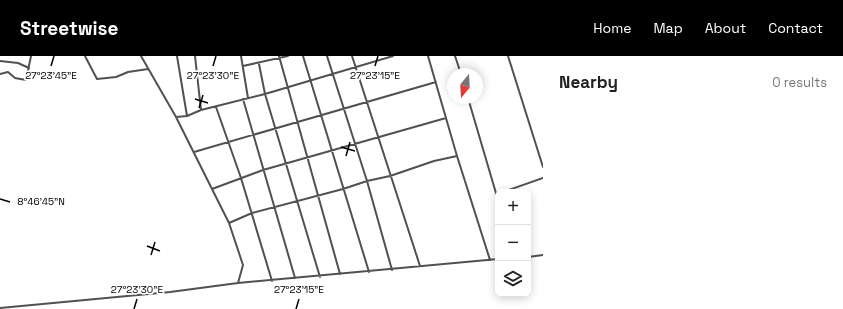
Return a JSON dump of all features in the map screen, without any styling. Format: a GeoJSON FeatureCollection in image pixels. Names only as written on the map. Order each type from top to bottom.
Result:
{"type":"FeatureCollection","features":[{"type":"Feature","properties":{"kind":"street"},"geometry":{"type":"LineString","coordinates":[[0,74],[8,72],[15,78],[26,80],[31,56]]}},
{"type":"Feature","properties":{"kind":"street"},"geometry":{"type":"LineString","coordinates":[[85,56],[97,79],[116,77],[128,72],[148,69]]}},
{"type":"Feature","properties":{"kind":"street"},"geometry":{"type":"LineString","coordinates":[[141,56],[176,117],[229,222],[243,265],[238,283]]}},
{"type":"Feature","properties":{"kind":"street"},"geometry":{"type":"LineString","coordinates":[[177,56],[187,116]]}},
{"type":"Feature","properties":{"kind":"street"},"geometry":{"type":"LineString","coordinates":[[195,56],[201,110]]}},
{"type":"Feature","properties":{"kind":"street"},"geometry":{"type":"LineString","coordinates":[[241,56],[248,98]]}},
{"type":"Feature","properties":{"kind":"street"},"geometry":{"type":"LineString","coordinates":[[243,66],[259,64],[279,57],[288,56]]}},
{"type":"Feature","properties":{"kind":"street"},"geometry":{"type":"LineString","coordinates":[[303,56],[369,272]]}},
{"type":"Feature","properties":{"kind":"street"},"geometry":{"type":"LineString","coordinates":[[327,56],[367,181],[392,270]]}},
{"type":"Feature","properties":{"kind":"street"},"geometry":{"type":"LineString","coordinates":[[352,56],[420,266]]}},
{"type":"Feature","properties":{"kind":"street"},"geometry":{"type":"LineString","coordinates":[[176,117],[187,116],[201,110],[265,94],[393,56]]}},
{"type":"Feature","properties":{"kind":"street"},"geometry":{"type":"LineString","coordinates":[[428,56],[457,156],[490,260]]}},
{"type":"Feature","properties":{"kind":"street"},"geometry":{"type":"LineString","coordinates":[[455,56],[458,68]]}},
{"type":"Feature","properties":{"kind":"street"},"geometry":{"type":"LineString","coordinates":[[508,56],[543,167]]}},
{"type":"Feature","properties":{"kind":"street"},"geometry":{"type":"LineString","coordinates":[[279,57],[340,275]]}},
{"type":"Feature","properties":{"kind":"street"},"geometry":{"type":"LineString","coordinates":[[0,61],[18,63],[29,68]]}},
{"type":"Feature","properties":{"kind":"street"},"geometry":{"type":"LineString","coordinates":[[259,64],[265,94],[320,277]]}},
{"type":"Feature","properties":{"kind":"street"},"geometry":{"type":"LineString","coordinates":[[194,152],[297,121],[344,110],[436,82]]}},
{"type":"Feature","properties":{"kind":"street"},"geometry":{"type":"LineString","coordinates":[[243,99],[295,278]]}},
{"type":"Feature","properties":{"kind":"street"},"geometry":{"type":"LineString","coordinates":[[470,104],[495,189]]}},
{"type":"Feature","properties":{"kind":"street"},"geometry":{"type":"LineString","coordinates":[[216,107],[241,178],[272,281]]}},
{"type":"Feature","properties":{"kind":"street"},"geometry":{"type":"LineString","coordinates":[[212,189],[263,170],[287,165],[446,118]]}},
{"type":"Feature","properties":{"kind":"street"},"geometry":{"type":"LineString","coordinates":[[229,222],[252,213],[390,176],[434,161],[457,156]]}},
{"type":"Feature","properties":{"kind":"street"},"geometry":{"type":"LineString","coordinates":[[512,189],[543,178]]}},
{"type":"Feature","properties":{"kind":"street"},"geometry":{"type":"LineString","coordinates":[[531,256],[543,255]]}},
{"type":"Feature","properties":{"kind":"street"},"geometry":{"type":"LineString","coordinates":[[0,308],[155,294],[238,283],[320,277],[495,259]]}}]}
